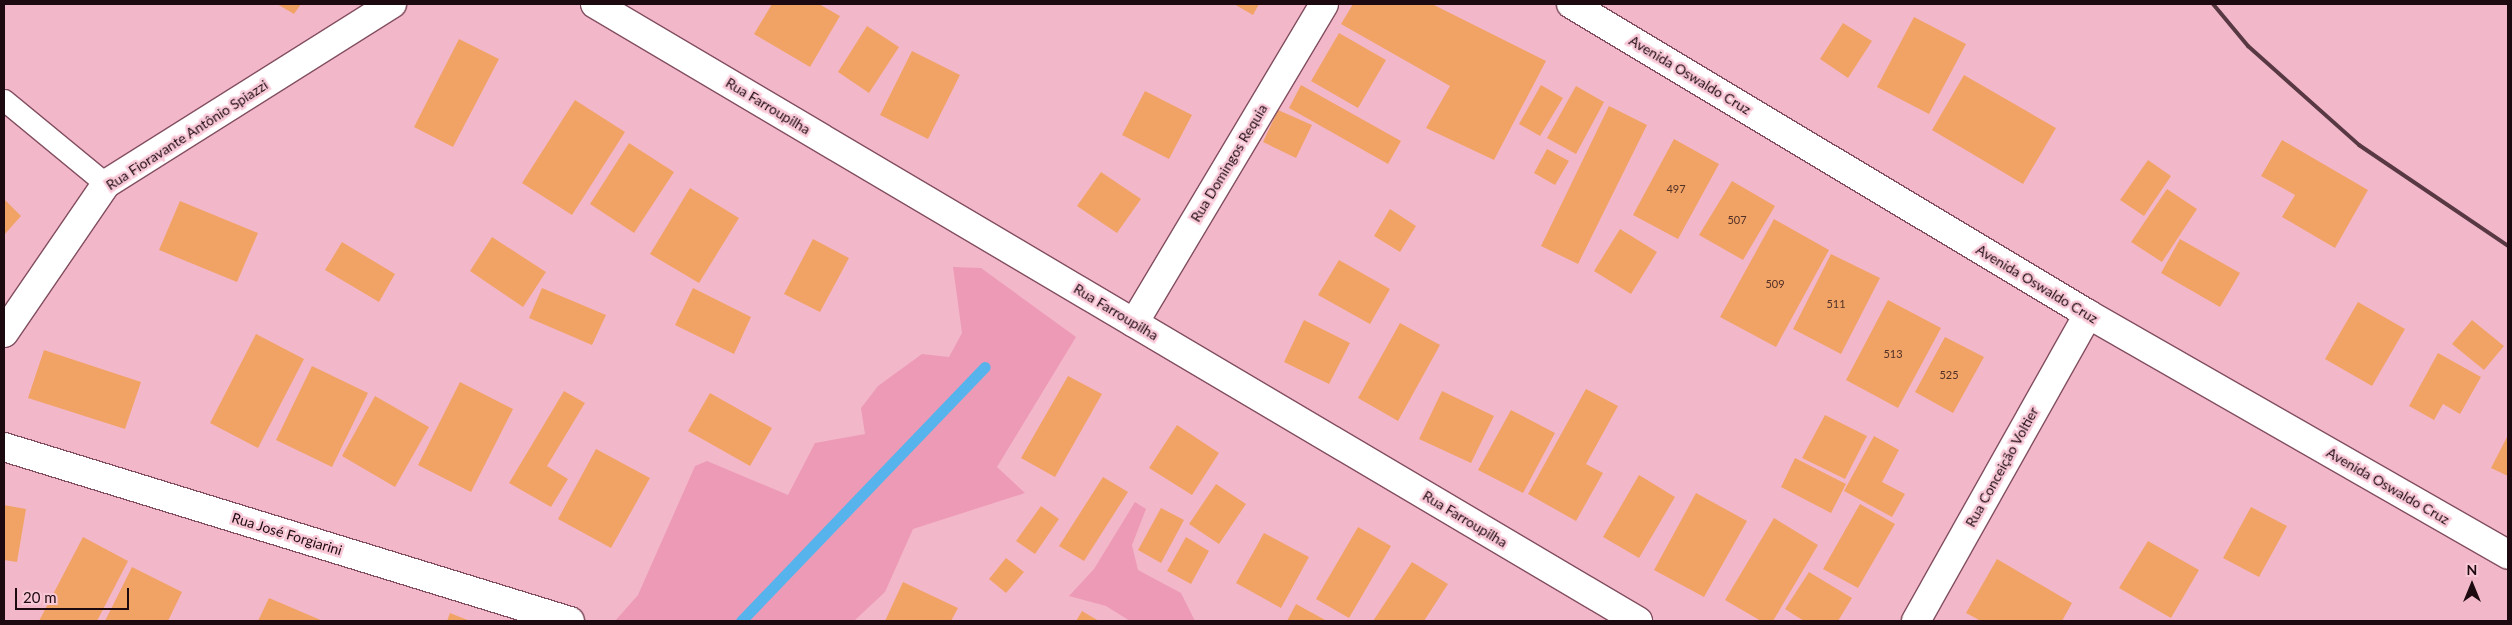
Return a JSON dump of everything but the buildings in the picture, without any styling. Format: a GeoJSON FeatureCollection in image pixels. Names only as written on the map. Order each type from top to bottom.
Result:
{"type":"FeatureCollection","features":[{"type":"Feature","properties":{"kind":"street","name":"Rua Fioravante Antônio Spiazzi"},"geometry":{"type":"LineString","coordinates":[[4,332],[106,184],[392,4]]}},
{"type":"Feature","properties":{"kind":"street","name":"Rua Farroupilha"},"geometry":{"type":"LineString","coordinates":[[595,4],[1638,621]]}},
{"type":"Feature","properties":{"kind":"street","name":"Rua Domingos Requia"},"geometry":{"type":"LineString","coordinates":[[1134,323],[1324,4]]}},
{"type":"Feature","properties":{"kind":"street","name":"Avenida Oswaldo Cruz"},"geometry":{"type":"LineString","coordinates":[[1571,4],[2088,314],[2508,555]]}},
{"type":"Feature","properties":{"kind":"street","name":"Rua Conceição Voltier"},"geometry":{"type":"LineString","coordinates":[[1916,621],[2088,314]]}},
{"type":"Feature","properties":{"kind":"street","name":"Rua José Forgiarini"},"geometry":{"type":"LineString","coordinates":[[4,447],[570,621]]}},
{"type":"Feature","properties":{"kind":"lane"},"geometry":{"type":"LineString","coordinates":[[4,100],[106,184]]}},
{"type":"Feature","properties":{"kind":"shaded area"},"geometry":{"type":"Polygon","coordinates":[[[953,267],[981,268],[1076,337],[997,467],[1025,493],[913,529],[885,592],[854,621],[615,621],[638,595],[695,466],[707,461],[788,495],[815,443],[865,434],[861,408],[878,386],[922,354],[949,357],[962,333],[953,267]]]}},
{"type":"Feature","properties":{"kind":"shaded area"},"geometry":{"type":"Polygon","coordinates":[[[1135,502],[1146,509],[1132,545],[1138,570],[1181,593],[1195,621],[1130,621],[1106,606],[1069,596],[1094,569],[1135,502]]]}},
{"type":"Feature","properties":{"kind":"waterway"},"geometry":{"type":"LineString","coordinates":[[741,621],[985,367]]}},
{"type":"Feature","properties":{"kind":"railway"},"geometry":{"type":"LineString","coordinates":[[2213,4],[2248,46],[2359,145],[2508,246]]}}]}
